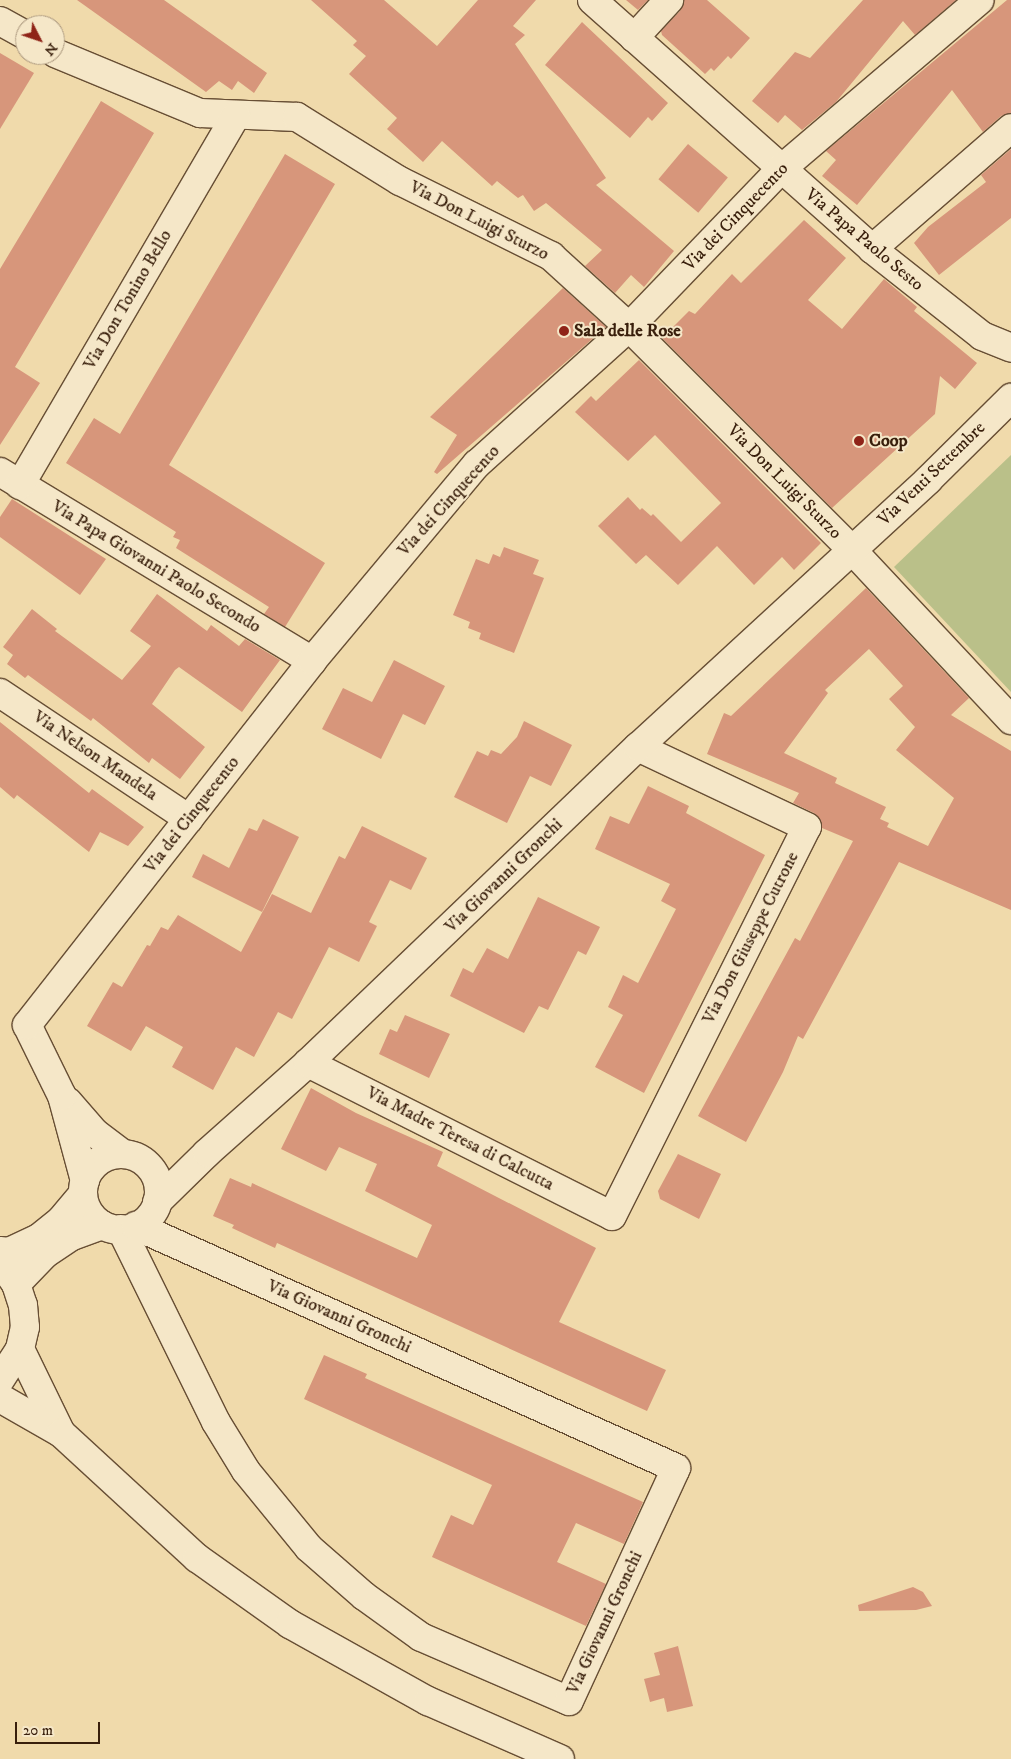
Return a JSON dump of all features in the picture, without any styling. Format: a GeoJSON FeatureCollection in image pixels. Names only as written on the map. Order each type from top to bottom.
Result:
{"type":"FeatureCollection","features":[{"type":"Feature","properties":{"kind":"street","name":"Via Papa Paolo Sesto"},"geometry":{"type":"LineString","coordinates":[[592,0],[780,170],[872,249],[982,336],[1011,348]]}},
{"type":"Feature","properties":{"kind":"street"},"geometry":{"type":"LineString","coordinates":[[634,38],[668,0]]}},
{"type":"Feature","properties":{"kind":"street","name":"Via dei Cinquecento"},"geometry":{"type":"LineString","coordinates":[[62,1096],[27,1025],[312,661],[477,464],[629,327],[780,170],[980,0]]}},
{"type":"Feature","properties":{"kind":"street"},"geometry":{"type":"LineString","coordinates":[[0,21],[15,30]]}},
{"type":"Feature","properties":{"kind":"street","name":"Via Don Luigi Sturzo"},"geometry":{"type":"LineString","coordinates":[[65,57],[200,113],[296,117],[400,181],[551,256],[629,327],[852,550],[1011,720]]}},
{"type":"Feature","properties":{"kind":"street","name":"Via Don Tonino Bello"},"geometry":{"type":"LineString","coordinates":[[10,478],[236,115]]}},
{"type":"Feature","properties":{"kind":"street"},"geometry":{"type":"LineString","coordinates":[[872,249],[1011,128]]}},
{"type":"Feature","properties":{"kind":"street","name":"Via Venti Settembre"},"geometry":{"type":"LineString","coordinates":[[852,550],[1011,398]]}},
{"type":"Feature","properties":{"kind":"street","name":"Via Papa Giovanni Paolo Secondo"},"geometry":{"type":"LineString","coordinates":[[10,478],[312,661]]}},
{"type":"Feature","properties":{"kind":"street","name":"Via Giovanni Gronchi"},"geometry":{"type":"LineString","coordinates":[[120,1227],[149,1217],[157,1202],[208,1153],[308,1063],[638,747],[852,550]]}},
{"type":"Feature","properties":{"kind":"street","name":"Via Nelson Mandela"},"geometry":{"type":"LineString","coordinates":[[0,692],[189,819]]}},
{"type":"Feature","properties":{"kind":"street","name":"Via Don Giuseppe Cutrone"},"geometry":{"type":"LineString","coordinates":[[612,1216],[807,827],[638,747]]}},
{"type":"Feature","properties":{"kind":"street","name":"Via Madre Teresa di Calcutta"},"geometry":{"type":"LineString","coordinates":[[308,1063],[612,1216]]}},
{"type":"Feature","properties":{"kind":"street"},"geometry":{"type":"LineString","coordinates":[[62,1096],[95,1133],[133,1157],[157,1180],[157,1202]]}},
{"type":"Feature","properties":{"kind":"street","name":"Via Giovanni Gronchi"},"geometry":{"type":"LineString","coordinates":[[62,1096],[84,1187],[86,1206],[120,1227],[676,1468],[570,1701],[421,1637],[364,1596],[309,1548],[246,1471],[216,1422],[120,1227]]}},
{"type":"Feature","properties":{"kind":"street"},"geometry":{"type":"LineString","coordinates":[[0,1251],[9,1252],[39,1238],[61,1220],[84,1187],[98,1161],[133,1157],[182,1162],[208,1153]]}},
{"type":"Feature","properties":{"kind":"street"},"geometry":{"type":"LineString","coordinates":[[16,1284],[45,1254],[72,1236],[120,1227]]}},
{"type":"Feature","properties":{"kind":"street"},"geometry":{"type":"LineString","coordinates":[[0,1261],[16,1284],[23,1305],[25,1327],[20,1349],[0,1380]]}},
{"type":"Feature","properties":{"kind":"street"},"geometry":{"type":"LineString","coordinates":[[20,1349],[61,1433]]}},
{"type":"Feature","properties":{"kind":"street"},"geometry":{"type":"LineString","coordinates":[[0,1398],[61,1433],[197,1558],[290,1624],[428,1701],[560,1759]]}},
{"type":"Feature","properties":{"kind":"green space"},"geometry":{"type":"Polygon","coordinates":[[[1011,455],[1011,692],[894,567],[1011,455]]]}},
{"type":"Feature","properties":{"kind":"building"},"geometry":{"type":"Polygon","coordinates":[[[77,0],[164,0],[267,73],[254,93],[238,81],[232,90],[219,81],[206,92],[77,0]]]}},
{"type":"Feature","properties":{"kind":"building"},"geometry":{"type":"Polygon","coordinates":[[[311,0],[384,0],[437,46],[478,0],[536,0],[513,26],[525,35],[515,44],[606,178],[596,185],[674,251],[644,287],[631,275],[615,293],[585,266],[602,250],[546,203],[534,211],[523,195],[518,198],[497,181],[492,186],[442,141],[423,162],[387,129],[397,118],[349,74],[366,56],[353,45],[357,41],[311,0]]]}},
{"type":"Feature","properties":{"kind":"building"},"geometry":{"type":"Polygon","coordinates":[[[626,0],[648,0],[638,10],[626,0]]]}},
{"type":"Feature","properties":{"kind":"building"},"geometry":{"type":"Polygon","coordinates":[[[684,0],[707,0],[750,38],[731,59],[728,56],[714,71],[711,68],[705,74],[662,35],[661,31],[680,11],[684,0]]]}},
{"type":"Feature","properties":{"kind":"building"},"geometry":{"type":"Polygon","coordinates":[[[863,0],[956,0],[915,35],[903,21],[836,102],[802,130],[785,115],[778,123],[752,101],[795,52],[810,58],[863,0]]]}},
{"type":"Feature","properties":{"kind":"building"},"geometry":{"type":"Polygon","coordinates":[[[1007,0],[1011,0],[1011,113],[1001,116],[983,132],[952,90],[857,205],[822,176],[836,160],[826,151],[1007,0]]]}},
{"type":"Feature","properties":{"kind":"building"},"geometry":{"type":"Polygon","coordinates":[[[582,22],[668,103],[652,121],[648,117],[630,138],[545,65],[582,22]]]}},
{"type":"Feature","properties":{"kind":"building"},"geometry":{"type":"Polygon","coordinates":[[[0,53],[15,62],[15,65],[20,65],[34,73],[0,129],[0,53]]]}},
{"type":"Feature","properties":{"kind":"building"},"geometry":{"type":"Polygon","coordinates":[[[101,101],[154,133],[15,367],[40,383],[0,445],[0,269],[101,101]]]}},
{"type":"Feature","properties":{"kind":"building"},"geometry":{"type":"Polygon","coordinates":[[[688,144],[728,177],[698,213],[658,179],[688,144]]]}},
{"type":"Feature","properties":{"kind":"building"},"geometry":{"type":"Polygon","coordinates":[[[1011,149],[1011,218],[939,275],[914,243],[928,227],[986,182],[981,175],[1011,149]]]}},
{"type":"Feature","properties":{"kind":"building"},"geometry":{"type":"Polygon","coordinates":[[[285,154],[335,184],[169,465],[325,563],[285,627],[264,614],[269,607],[176,548],[180,540],[173,537],[176,532],[66,463],[94,418],[120,434],[285,154]]]}},
{"type":"Feature","properties":{"kind":"building"},"geometry":{"type":"Polygon","coordinates":[[[804,220],[846,258],[808,300],[842,329],[884,279],[917,307],[914,311],[977,363],[955,389],[940,376],[935,414],[832,508],[662,338],[689,311],[695,314],[732,274],[741,283],[804,220]]]}},
{"type":"Feature","properties":{"kind":"building"},"geometry":{"type":"Polygon","coordinates":[[[563,288],[606,327],[437,474],[434,472],[457,435],[430,417],[563,288]]]}},
{"type":"Feature","properties":{"kind":"building"},"geometry":{"type":"Polygon","coordinates":[[[639,360],[821,543],[794,570],[782,557],[754,585],[717,546],[678,585],[646,555],[636,564],[598,526],[628,497],[640,510],[642,508],[651,516],[653,514],[681,542],[721,503],[655,435],[628,461],[575,412],[591,396],[596,401],[639,360]]]}},
{"type":"Feature","properties":{"kind":"building"},"geometry":{"type":"Polygon","coordinates":[[[12,499],[106,559],[80,595],[0,537],[0,517],[12,499]]]}},
{"type":"Feature","properties":{"kind":"building"},"geometry":{"type":"Polygon","coordinates":[[[504,547],[539,560],[533,574],[544,578],[514,653],[479,639],[481,633],[468,628],[470,622],[453,615],[476,559],[489,564],[493,554],[500,557],[504,547]]]}},
{"type":"Feature","properties":{"kind":"building"},"geometry":{"type":"Polygon","coordinates":[[[866,588],[969,698],[951,715],[1011,751],[1011,910],[899,862],[803,1039],[798,1036],[783,1072],[746,1142],[698,1116],[795,938],[800,941],[853,841],[822,828],[820,819],[814,813],[793,803],[799,793],[707,754],[724,713],[731,716],[866,588]],[[869,649],[825,690],[828,693],[784,753],[837,778],[835,783],[886,807],[880,819],[889,823],[887,827],[928,846],[954,798],[896,750],[915,727],[889,699],[903,686],[869,649]]]}},
{"type":"Feature","properties":{"kind":"building"},"geometry":{"type":"Polygon","coordinates":[[[157,594],[207,631],[211,625],[239,646],[245,639],[280,660],[242,712],[179,667],[175,670],[152,704],[205,747],[180,779],[152,758],[149,763],[93,718],[91,721],[28,675],[25,678],[7,664],[13,655],[3,647],[32,609],[57,629],[55,631],[122,680],[151,646],[130,631],[157,594]]]}},
{"type":"Feature","properties":{"kind":"building"},"geometry":{"type":"Polygon","coordinates":[[[394,660],[445,686],[425,725],[403,714],[381,759],[322,729],[343,688],[372,702],[394,660]]]}},
{"type":"Feature","properties":{"kind":"building"},"geometry":{"type":"Polygon","coordinates":[[[524,721],[572,745],[551,786],[530,776],[507,823],[454,797],[477,751],[488,756],[491,750],[501,754],[517,737],[524,721]]]}},
{"type":"Feature","properties":{"kind":"building"},"geometry":{"type":"Polygon","coordinates":[[[0,722],[89,793],[92,789],[144,827],[128,846],[100,832],[89,852],[17,795],[14,799],[0,787],[0,722]]]}},
{"type":"Feature","properties":{"kind":"building"},"geometry":{"type":"Polygon","coordinates":[[[648,786],[689,806],[686,813],[765,855],[644,1093],[595,1067],[623,1015],[608,1007],[623,975],[638,983],[676,909],[661,901],[670,884],[595,849],[610,816],[629,824],[648,786]]]}},
{"type":"Feature","properties":{"kind":"building"},"geometry":{"type":"Polygon","coordinates":[[[263,819],[299,837],[262,912],[192,877],[203,854],[229,868],[249,828],[257,831],[263,819]]]}},
{"type":"Feature","properties":{"kind":"building"},"geometry":{"type":"Polygon","coordinates":[[[362,826],[427,858],[411,890],[390,880],[369,922],[377,926],[359,962],[329,947],[292,1019],[278,1012],[254,1057],[236,1047],[213,1090],[172,1067],[183,1047],[146,1026],[131,1051],[87,1026],[113,982],[122,987],[147,945],[150,946],[161,927],[168,930],[178,915],[241,952],[272,894],[311,913],[339,856],[345,859],[362,826]]]}},
{"type":"Feature","properties":{"kind":"building"},"geometry":{"type":"Polygon","coordinates":[[[538,897],[600,927],[586,955],[578,951],[548,1010],[539,1006],[524,1033],[450,996],[463,968],[473,973],[487,948],[508,959],[538,897]]]}},
{"type":"Feature","properties":{"kind":"building"},"geometry":{"type":"Polygon","coordinates":[[[405,1015],[450,1034],[429,1078],[379,1054],[390,1029],[397,1032],[405,1015]]]}},
{"type":"Feature","properties":{"kind":"building"},"geometry":{"type":"Polygon","coordinates":[[[311,1088],[356,1113],[443,1152],[437,1166],[596,1248],[559,1322],[666,1370],[647,1411],[277,1243],[275,1248],[232,1228],[234,1225],[213,1216],[230,1178],[251,1187],[252,1183],[417,1258],[432,1225],[365,1191],[377,1164],[339,1147],[326,1171],[281,1149],[311,1088]]]}},
{"type":"Feature","properties":{"kind":"building"},"geometry":{"type":"Polygon","coordinates":[[[678,1154],[721,1174],[699,1219],[660,1199],[658,1191],[678,1154]]]}},
{"type":"Feature","properties":{"kind":"building"},"geometry":{"type":"Polygon","coordinates":[[[324,1355],[367,1374],[365,1378],[643,1502],[624,1544],[576,1523],[557,1562],[606,1584],[586,1626],[432,1557],[451,1515],[473,1525],[492,1485],[304,1399],[324,1355]]]}},
{"type":"Feature","properties":{"kind":"building"},"geometry":{"type":"Polygon","coordinates":[[[913,1587],[923,1592],[932,1606],[916,1610],[859,1611],[858,1605],[913,1587]]]}},
{"type":"Feature","properties":{"kind":"building"},"geometry":{"type":"Polygon","coordinates":[[[678,1646],[693,1706],[667,1712],[664,1698],[650,1702],[644,1679],[660,1675],[654,1653],[678,1646]]]}},
{"type":"Feature","properties":{"kind":"place","name":"Sala delle Rose"},"geometry":{"type":"Point","coordinates":[564,331]}},
{"type":"Feature","properties":{"kind":"place","name":"Coop"},"geometry":{"type":"Point","coordinates":[859,441]}}]}
